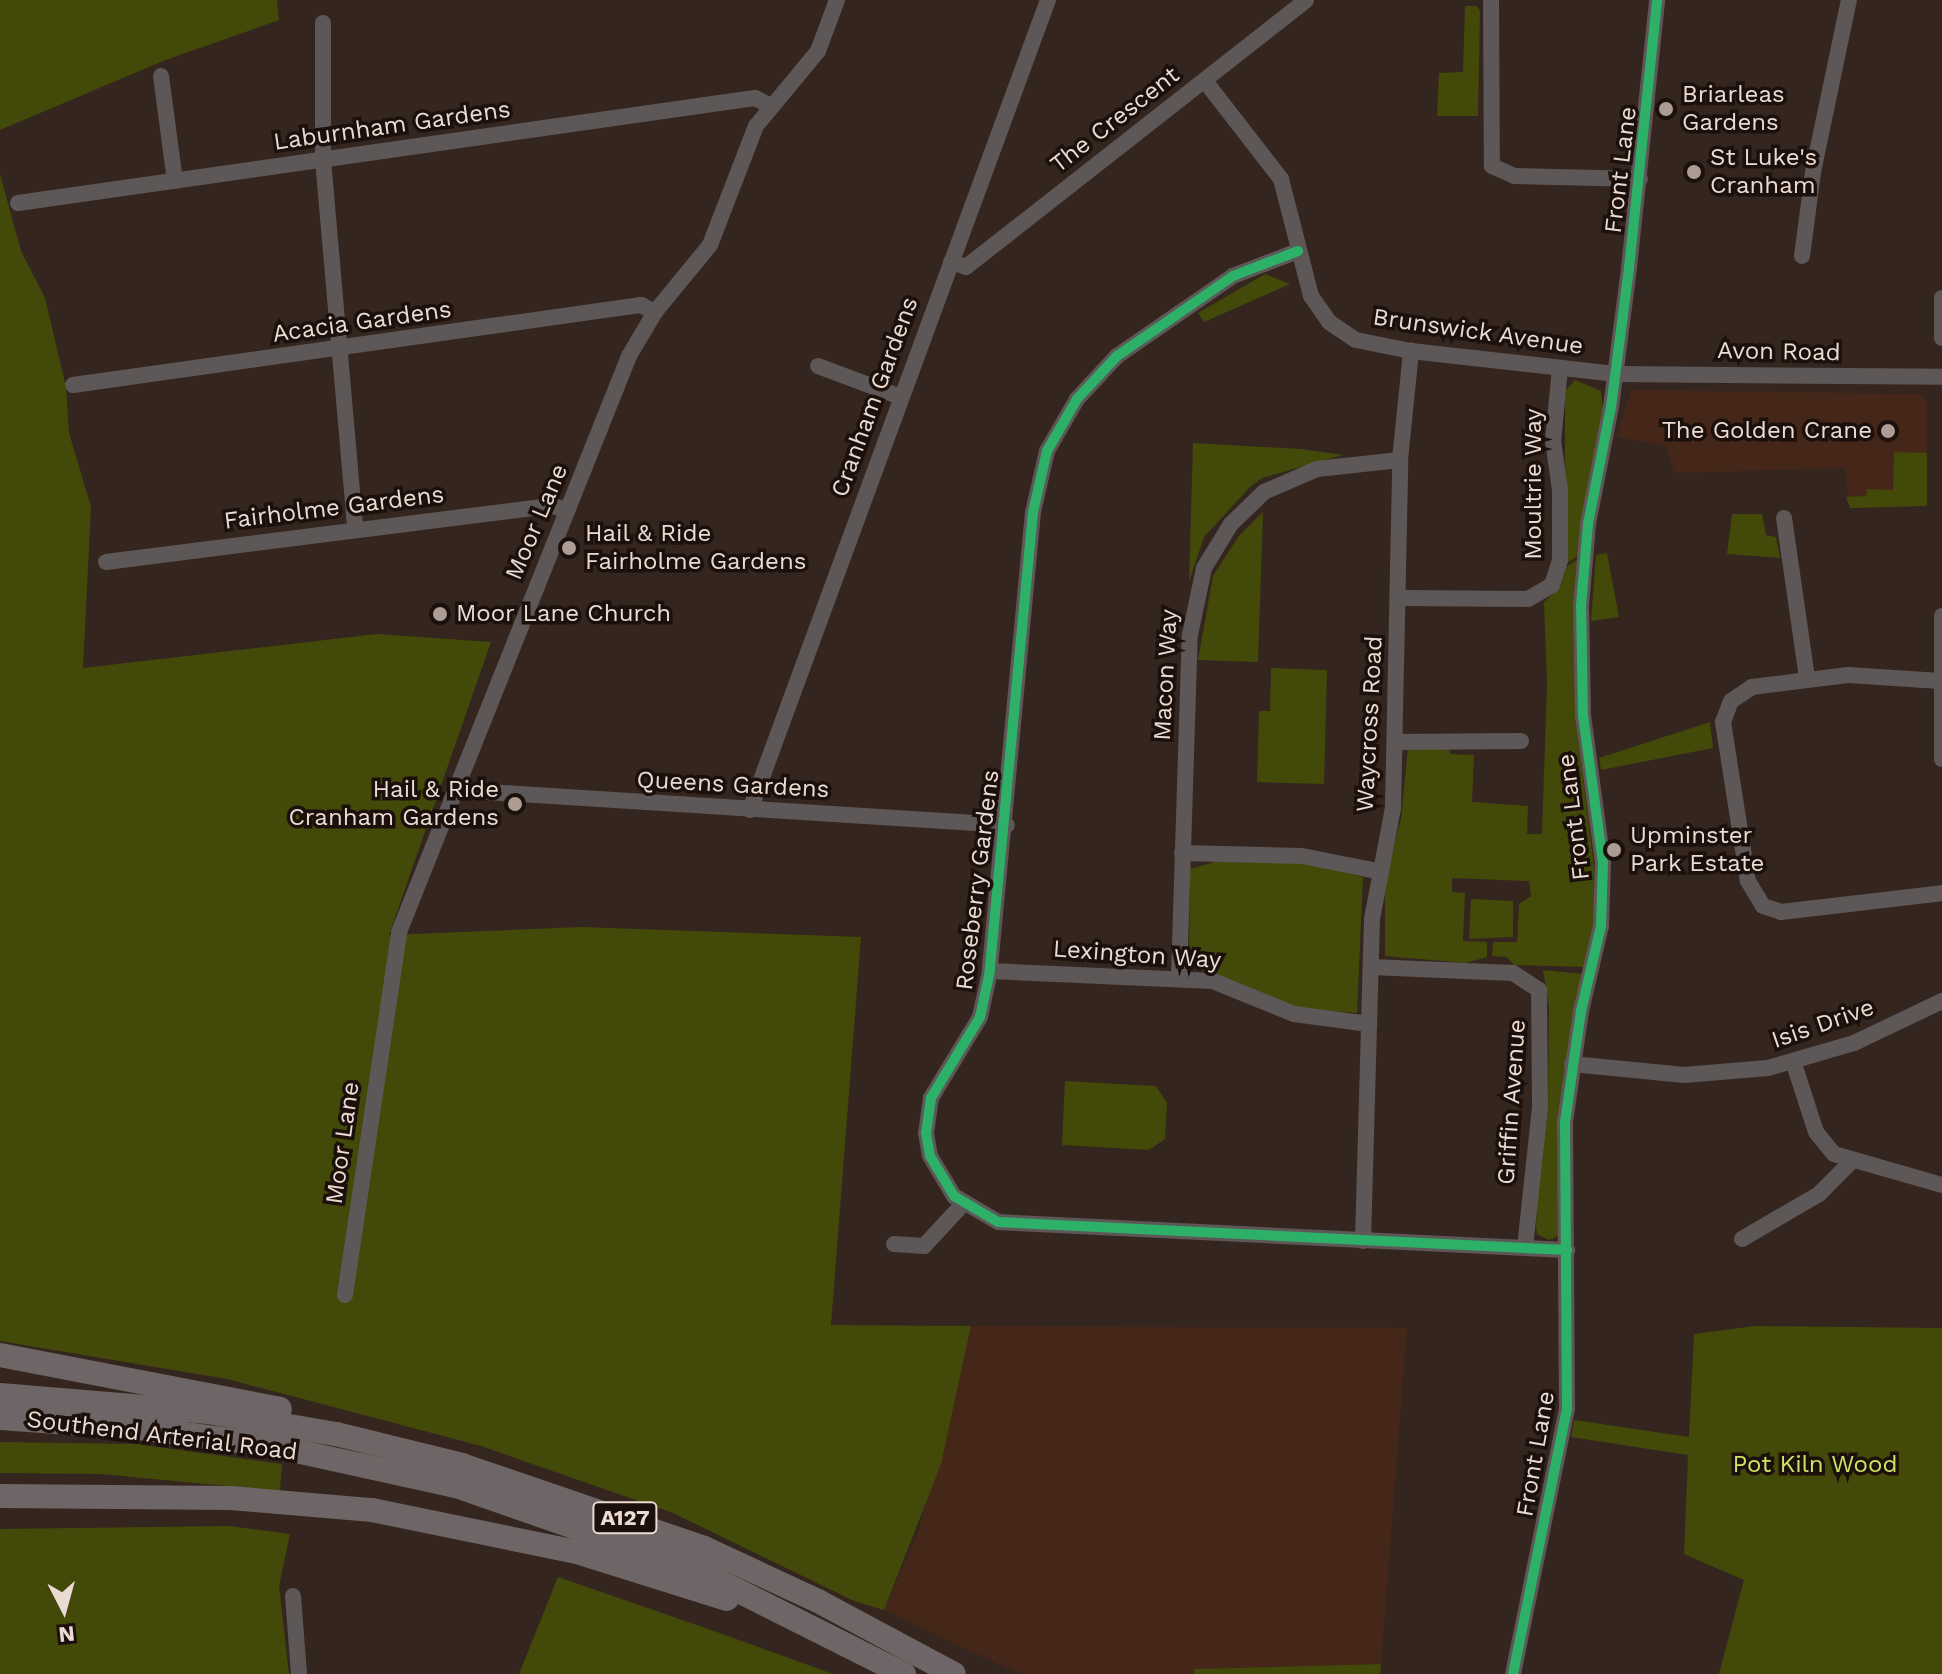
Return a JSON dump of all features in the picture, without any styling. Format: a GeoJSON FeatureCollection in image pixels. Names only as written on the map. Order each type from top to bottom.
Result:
{"type":"FeatureCollection","features":[{"type":"Feature","properties":{"kind":"highway"},"geometry":{"type":"LineString","coordinates":[[0,1355],[221,1395],[466,1452],[589,1496],[704,1548]]}},
{"type":"Feature","properties":{"kind":"highway","name":"Southend Arterial Road"},"geometry":{"type":"LineString","coordinates":[[0,1395],[155,1406],[336,1434],[525,1484],[704,1548],[954,1674]]}},
{"type":"Feature","properties":{"kind":"highway","name":"Southend Arterial Road"},"geometry":{"type":"LineString","coordinates":[[0,1418],[243,1441],[456,1486],[695,1569],[904,1674]]}},
{"type":"Feature","properties":{"kind":"highway"},"geometry":{"type":"LineString","coordinates":[[0,1496],[302,1502],[442,1521],[641,1570],[871,1655]]}},
{"type":"Feature","properties":{"kind":"street","name":"Moor Lane"},"geometry":{"type":"LineString","coordinates":[[345,1295],[399,932],[629,356],[655,312],[710,245],[743,151],[771,106],[818,51],[837,0]]}},
{"type":"Feature","properties":{"kind":"street","name":"Cranham Gardens"},"geometry":{"type":"LineString","coordinates":[[750,810],[1048,0]]}},
{"type":"Feature","properties":{"kind":"street","name":"The Crescent"},"geometry":{"type":"LineString","coordinates":[[951,262],[966,267],[1306,0]]}},
{"type":"Feature","properties":{"kind":"street"},"geometry":{"type":"LineString","coordinates":[[1491,0],[1492,166],[1514,176],[1640,179]]}},
{"type":"Feature","properties":{"kind":"street","name":"Front Lane"},"geometry":{"type":"LineString","coordinates":[[1513,1674],[1567,1409],[1564,1172],[1572,1064],[1601,926],[1603,863],[1583,716],[1581,606],[1588,524],[1615,374],[1640,179],[1657,0]]}},
{"type":"Feature","properties":{"kind":"street"},"geometry":{"type":"LineString","coordinates":[[1802,256],[1813,172],[1849,0]]}},
{"type":"Feature","properties":{"kind":"street"},"geometry":{"type":"LineString","coordinates":[[323,23],[323,160],[355,529]]}},
{"type":"Feature","properties":{"kind":"street"},"geometry":{"type":"LineString","coordinates":[[161,76],[175,181]]}},
{"type":"Feature","properties":{"kind":"street","name":"Brunswick Avenue"},"geometry":{"type":"LineString","coordinates":[[1205,81],[1281,179],[1311,296],[1329,322],[1372,346],[1615,374]]}},
{"type":"Feature","properties":{"kind":"street","name":"Laburnham Gardens"},"geometry":{"type":"LineString","coordinates":[[18,203],[755,98],[771,106]]}},
{"type":"Feature","properties":{"kind":"street","name":"Roseberry Gardens"},"geometry":{"type":"LineString","coordinates":[[1298,251],[1233,276],[1117,356],[1077,399],[1054,436],[1033,512],[1007,825],[990,971],[980,1017],[936,1088],[927,1121],[934,1167],[963,1204],[998,1222],[1567,1250]]}},
{"type":"Feature","properties":{"kind":"street"},"geometry":{"type":"LineString","coordinates":[[1942,298],[1942,338]]}},
{"type":"Feature","properties":{"kind":"street","name":"Acacia Gardens"},"geometry":{"type":"LineString","coordinates":[[73,385],[641,305],[655,312]]}},
{"type":"Feature","properties":{"kind":"street","name":"Waycross Road"},"geometry":{"type":"LineString","coordinates":[[1363,1241],[1371,967],[1377,871],[1393,808],[1400,460],[1411,351]]}},
{"type":"Feature","properties":{"kind":"street"},"geometry":{"type":"LineString","coordinates":[[818,366],[901,397]]}},
{"type":"Feature","properties":{"kind":"street","name":"Moultrie Way"},"geometry":{"type":"LineString","coordinates":[[1399,598],[1528,599],[1552,585],[1560,560],[1560,490],[1553,441],[1560,368]]}},
{"type":"Feature","properties":{"kind":"street","name":"Avon Road"},"geometry":{"type":"LineString","coordinates":[[1615,374],[1942,377]]}},
{"type":"Feature","properties":{"kind":"street","name":"Macon Way"},"geometry":{"type":"LineString","coordinates":[[1179,977],[1190,635],[1196,592],[1211,555],[1245,508],[1290,478],[1343,464],[1400,460]]}},
{"type":"Feature","properties":{"kind":"street","name":"Fairholme Gardens"},"geometry":{"type":"LineString","coordinates":[[106,562],[552,506],[568,510]]}},
{"type":"Feature","properties":{"kind":"street"},"geometry":{"type":"LineString","coordinates":[[1784,518],[1807,678]]}},
{"type":"Feature","properties":{"kind":"street"},"geometry":{"type":"LineString","coordinates":[[1942,616],[1942,759]]}},
{"type":"Feature","properties":{"kind":"street"},"geometry":{"type":"LineString","coordinates":[[1940,681],[1887,675],[1807,678],[1752,687],[1725,711],[1751,893],[1763,906],[1781,912],[1942,893]]}},
{"type":"Feature","properties":{"kind":"street"},"geometry":{"type":"LineString","coordinates":[[1395,742],[1521,741]]}},
{"type":"Feature","properties":{"kind":"street","name":"Queens Gardens"},"geometry":{"type":"LineString","coordinates":[[456,790],[1007,825]]}},
{"type":"Feature","properties":{"kind":"street"},"geometry":{"type":"LineString","coordinates":[[1182,853],[1302,856],[1377,871]]}},
{"type":"Feature","properties":{"kind":"street","name":"Griffin Avenue"},"geometry":{"type":"LineString","coordinates":[[1371,967],[1513,973],[1539,990],[1540,1107],[1525,1247]]}},
{"type":"Feature","properties":{"kind":"street","name":"Lexington Way"},"geometry":{"type":"LineString","coordinates":[[990,971],[1179,977],[1235,987],[1315,1019],[1369,1024]]}},
{"type":"Feature","properties":{"kind":"street","name":"Isis Drive"},"geometry":{"type":"LineString","coordinates":[[1572,1064],[1684,1075],[1794,1064],[1868,1037],[1942,1001]]}},
{"type":"Feature","properties":{"kind":"street"},"geometry":{"type":"LineString","coordinates":[[1794,1064],[1816,1132],[1834,1154],[1851,1162],[1942,1185]]}},
{"type":"Feature","properties":{"kind":"street"},"geometry":{"type":"LineString","coordinates":[[1742,1239],[1819,1194],[1851,1162]]}},
{"type":"Feature","properties":{"kind":"street"},"geometry":{"type":"LineString","coordinates":[[894,1244],[924,1246],[963,1204]]}},
{"type":"Feature","properties":{"kind":"street"},"geometry":{"type":"LineString","coordinates":[[293,1596],[299,1674]]}},
{"type":"Feature","properties":{"kind":"shaded area"},"geometry":{"type":"Polygon","coordinates":[[[1631,390],[1921,394],[1927,402],[1927,506],[1850,508],[1845,468],[1674,473],[1667,446],[1617,437],[1631,390]]]}},
{"type":"Feature","properties":{"kind":"shaded area"},"geometry":{"type":"Polygon","coordinates":[[[971,1326],[1407,1328],[1381,1664],[1194,1669],[1194,1674],[1020,1674],[884,1610],[918,1533],[971,1326]]]}},
{"type":"Feature","properties":{"kind":"green space"},"geometry":{"type":"Polygon","coordinates":[[[0,0],[277,0],[279,20],[163,61],[0,130],[0,0]]]}},
{"type":"Feature","properties":{"kind":"green space"},"geometry":{"type":"Polygon","coordinates":[[[1465,6],[1477,6],[1480,11],[1478,116],[1437,116],[1439,73],[1463,72],[1465,6]]]}},
{"type":"Feature","properties":{"kind":"green space"},"geometry":{"type":"Polygon","coordinates":[[[0,174],[21,251],[45,298],[66,387],[69,433],[91,507],[83,668],[377,634],[491,642],[389,935],[581,927],[861,937],[831,1325],[971,1326],[941,1464],[884,1610],[854,1601],[673,1513],[481,1446],[227,1379],[0,1341],[0,174]]]}},
{"type":"Feature","properties":{"kind":"green space"},"geometry":{"type":"Polygon","coordinates":[[[1265,274],[1290,284],[1204,322],[1198,313],[1265,274]]]}},
{"type":"Feature","properties":{"kind":"green space"},"geometry":{"type":"Polygon","coordinates":[[[1575,380],[1601,391],[1603,408],[1578,556],[1565,564],[1565,391],[1575,380]]]}},
{"type":"Feature","properties":{"kind":"green space"},"geometry":{"type":"Polygon","coordinates":[[[1193,443],[1301,449],[1343,455],[1262,478],[1250,487],[1204,537],[1189,582],[1193,443]]]}},
{"type":"Feature","properties":{"kind":"green space"},"geometry":{"type":"Polygon","coordinates":[[[1894,452],[1927,453],[1927,506],[1850,508],[1846,497],[1866,496],[1867,489],[1893,490],[1894,452]]]}},
{"type":"Feature","properties":{"kind":"green space"},"geometry":{"type":"Polygon","coordinates":[[[1263,512],[1258,662],[1198,660],[1213,576],[1238,537],[1263,512]]]}},
{"type":"Feature","properties":{"kind":"green space"},"geometry":{"type":"Polygon","coordinates":[[[1732,514],[1762,514],[1766,535],[1776,537],[1780,558],[1727,554],[1732,514]]]}},
{"type":"Feature","properties":{"kind":"green space"},"geometry":{"type":"Polygon","coordinates":[[[1607,553],[1619,617],[1591,621],[1596,555],[1607,553]]]}},
{"type":"Feature","properties":{"kind":"green space"},"geometry":{"type":"Polygon","coordinates":[[[1579,559],[1575,712],[1595,874],[1594,925],[1584,967],[1514,965],[1507,957],[1492,956],[1493,942],[1517,942],[1519,904],[1531,896],[1529,881],[1452,878],[1452,892],[1465,893],[1463,941],[1487,942],[1487,957],[1466,963],[1385,956],[1385,877],[1401,819],[1408,747],[1449,745],[1450,754],[1474,755],[1472,802],[1528,806],[1527,834],[1542,834],[1547,684],[1544,602],[1559,589],[1566,567],[1579,559]]]}},
{"type":"Feature","properties":{"kind":"green space"},"geometry":{"type":"Polygon","coordinates":[[[1271,668],[1327,670],[1324,784],[1257,782],[1259,711],[1270,711],[1271,668]]]}},
{"type":"Feature","properties":{"kind":"green space"},"geometry":{"type":"Polygon","coordinates":[[[1710,722],[1713,748],[1601,770],[1599,758],[1710,722]]]}},
{"type":"Feature","properties":{"kind":"green space"},"geometry":{"type":"Polygon","coordinates":[[[1221,860],[1303,862],[1363,877],[1357,1013],[1297,1008],[1189,965],[1190,869],[1221,860]]]}},
{"type":"Feature","properties":{"kind":"green space"},"geometry":{"type":"Polygon","coordinates":[[[1471,899],[1513,901],[1513,937],[1469,939],[1471,899]]]}},
{"type":"Feature","properties":{"kind":"green space"},"geometry":{"type":"Polygon","coordinates":[[[1543,970],[1584,974],[1560,1235],[1549,1240],[1537,1234],[1536,1226],[1540,1141],[1548,1111],[1549,1007],[1543,970]]]}},
{"type":"Feature","properties":{"kind":"green space"},"geometry":{"type":"Polygon","coordinates":[[[1065,1081],[1156,1086],[1167,1103],[1165,1139],[1149,1150],[1062,1145],[1065,1081]]]}},
{"type":"Feature","properties":{"kind":"green space","name":"Pot Kiln Wood"},"geometry":{"type":"Polygon","coordinates":[[[1755,1326],[1942,1328],[1942,1674],[1719,1674],[1744,1580],[1684,1554],[1688,1455],[1571,1437],[1574,1420],[1689,1437],[1694,1334],[1755,1326]]]}},
{"type":"Feature","properties":{"kind":"green space"},"geometry":{"type":"Polygon","coordinates":[[[0,1442],[136,1444],[282,1464],[280,1491],[101,1474],[0,1473],[0,1442]]]}},
{"type":"Feature","properties":{"kind":"green space"},"geometry":{"type":"Polygon","coordinates":[[[229,1526],[290,1534],[279,1586],[289,1674],[0,1674],[0,1529],[229,1526]]]}},
{"type":"Feature","properties":{"kind":"green space"},"geometry":{"type":"Polygon","coordinates":[[[558,1577],[714,1631],[833,1674],[519,1674],[558,1577]]]}},
{"type":"Feature","properties":{"kind":"green space"},"geometry":{"type":"Polygon","coordinates":[[[1381,1664],[1380,1674],[1194,1674],[1194,1669],[1381,1664]]]}},
{"type":"Feature","properties":{"kind":"cycle path"},"geometry":{"type":"LineString","coordinates":[[1513,1674],[1567,1409],[1565,1122],[1581,1011],[1601,926],[1603,863],[1583,716],[1581,606],[1588,524],[1611,407],[1629,268],[1657,0]]}},
{"type":"Feature","properties":{"kind":"cycle path"},"geometry":{"type":"LineString","coordinates":[[1298,251],[1233,276],[1117,356],[1077,399],[1047,451],[1033,512],[990,971],[980,1017],[931,1098],[926,1133],[930,1156],[954,1196],[998,1222],[1567,1250]]}},
{"type":"Feature","properties":{"kind":"place","name":"Briarleas Gardens"},"geometry":{"type":"Point","coordinates":[1666,109]}},
{"type":"Feature","properties":{"kind":"place","name":"St Luke's Cranham"},"geometry":{"type":"Point","coordinates":[1694,172]}},
{"type":"Feature","properties":{"kind":"place","name":"The Golden Crane"},"geometry":{"type":"Point","coordinates":[1888,431]}},
{"type":"Feature","properties":{"kind":"place","name":"Hail & Ride Fairholme Gardens"},"geometry":{"type":"Point","coordinates":[569,548]}},
{"type":"Feature","properties":{"kind":"place","name":"Moor Lane Church"},"geometry":{"type":"Point","coordinates":[440,614]}},
{"type":"Feature","properties":{"kind":"place","name":"Hail & Ride Cranham Gardens"},"geometry":{"type":"Point","coordinates":[515,804]}},
{"type":"Feature","properties":{"kind":"place","name":"Upminster Park Estate"},"geometry":{"type":"Point","coordinates":[1614,850]}}]}
